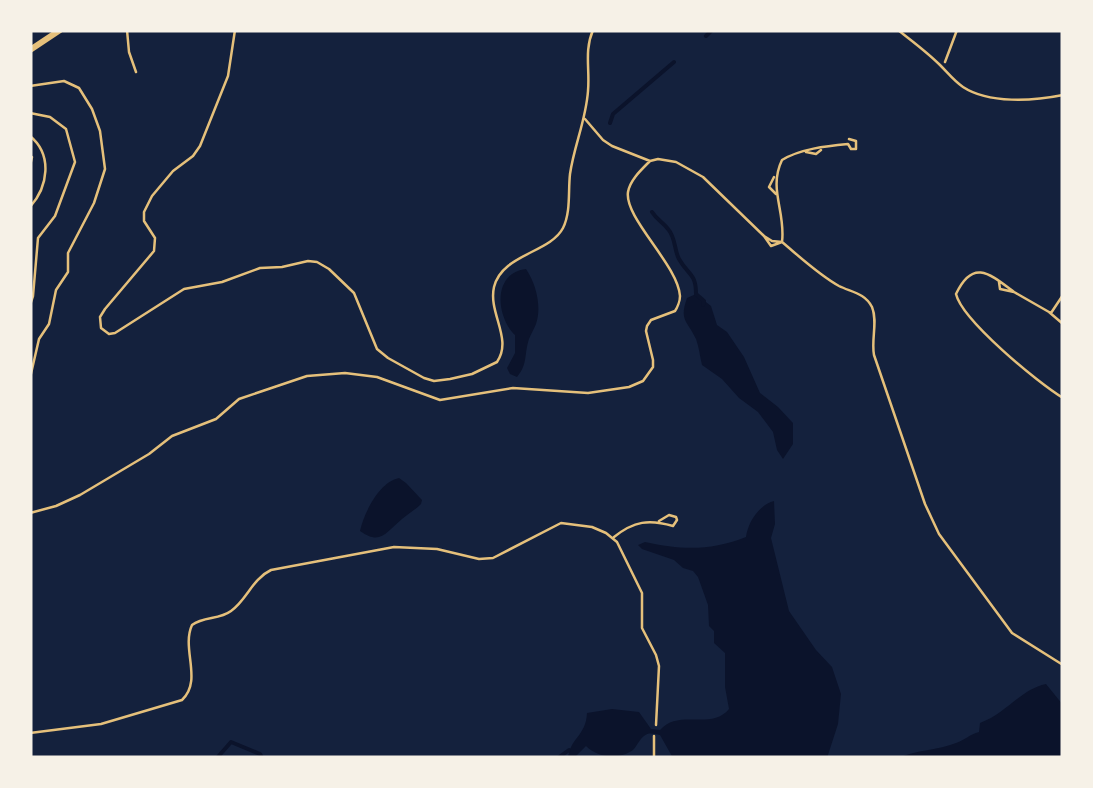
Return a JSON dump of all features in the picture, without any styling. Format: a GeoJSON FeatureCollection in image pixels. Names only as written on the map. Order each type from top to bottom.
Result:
{"type":"FeatureCollection","features":[{"type":"Feature","properties":{"kind":"street"},"geometry":{"type":"LineString","coordinates":[[30,50],[60,30]]}},
{"type":"Feature","properties":{"kind":"lane"},"geometry":{"type":"LineString","coordinates":[[127,30],[136,72]]}},
{"type":"Feature","properties":{"kind":"lane"},"geometry":{"type":"LineString","coordinates":[[235,30],[228,76],[200,146],[172,171],[146,205],[144,221],[155,238],[154,251],[100,317],[101,328],[109,334],[120,331],[184,289],[222,282],[260,268],[308,261],[324,265],[354,293],[377,349],[434,381],[472,374],[492,366],[501,356],[494,300],[499,276],[564,227],[570,176],[584,118],[588,90],[586,53],[593,30]]}},
{"type":"Feature","properties":{"kind":"lane"},"geometry":{"type":"LineString","coordinates":[[898,30],[966,89],[1004,99],[1063,95]]}},
{"type":"Feature","properties":{"kind":"lane"},"geometry":{"type":"LineString","coordinates":[[944,62],[957,30]]}},
{"type":"Feature","properties":{"kind":"lane"},"geometry":{"type":"LineString","coordinates":[[584,118],[603,140],[650,161],[670,160],[703,177],[771,246],[782,242]]}},
{"type":"Feature","properties":{"kind":"lane"},"geometry":{"type":"LineString","coordinates":[[782,242],[784,226],[774,183],[782,160],[848,144]]}},
{"type":"Feature","properties":{"kind":"lane"},"geometry":{"type":"LineString","coordinates":[[30,513],[80,496],[172,436],[216,419],[240,398],[307,376],[345,372],[376,376],[440,400],[513,388],[588,393],[644,381],[654,360],[647,326],[651,320],[675,311],[680,296],[628,200],[631,182],[650,161]]}},
{"type":"Feature","properties":{"kind":"lane"},"geometry":{"type":"LineString","coordinates":[[782,242],[834,283],[864,296],[870,304],[875,323],[874,355],[939,534],[1012,633],[1063,665]]}},
{"type":"Feature","properties":{"kind":"lane"},"geometry":{"type":"LineString","coordinates":[[1063,324],[1014,292],[1000,290],[1000,281],[982,272],[966,276],[956,294],[975,323],[1063,398]]}},
{"type":"Feature","properties":{"kind":"lane"},"geometry":{"type":"LineString","coordinates":[[1051,313],[1063,295]]}},
{"type":"Feature","properties":{"kind":"lane"},"geometry":{"type":"LineString","coordinates":[[612,538],[636,522],[659,521]]}},
{"type":"Feature","properties":{"kind":"lane"},"geometry":{"type":"LineString","coordinates":[[30,733],[101,724],[182,700],[191,686],[188,638],[192,624],[229,613],[254,582],[271,570],[394,547],[493,558],[561,522],[592,527],[612,538],[642,593],[642,628],[659,666],[656,725]]}},
{"type":"Feature","properties":{"kind":"lane"},"geometry":{"type":"LineString","coordinates":[[654,736],[654,758]]}},
{"type":"Feature","properties":{"kind":"path"},"geometry":{"type":"LineString","coordinates":[[30,86],[64,81],[79,88],[100,131],[105,169],[94,203],[68,253],[68,272],[56,290],[49,324],[38,339],[30,378]]}},
{"type":"Feature","properties":{"kind":"path"},"geometry":{"type":"LineString","coordinates":[[30,113],[50,117],[66,128],[76,162],[55,216],[38,238],[30,305]]}},
{"type":"Feature","properties":{"kind":"path"},"geometry":{"type":"LineString","coordinates":[[30,136],[41,149],[45,168],[40,196],[30,207]]}},
{"type":"Feature","properties":{"kind":"path"},"geometry":{"type":"LineString","coordinates":[[30,156],[30,166]]}},
{"type":"Feature","properties":{"kind":"water"},"geometry":{"type":"Polygon","coordinates":[[[526,269],[535,288],[538,310],[517,377],[507,368],[515,353],[515,335],[504,318],[501,297],[507,278],[526,269]]]}},
{"type":"Feature","properties":{"kind":"water"},"geometry":{"type":"Polygon","coordinates":[[[696,294],[711,306],[717,325],[727,332],[744,357],[760,393],[793,423],[793,444],[783,459],[773,432],[758,412],[702,365],[696,339],[684,316],[687,298],[696,294]]]}},
{"type":"Feature","properties":{"kind":"water"},"geometry":{"type":"Polygon","coordinates":[[[399,478],[422,500],[421,504],[383,536],[373,537],[360,531],[379,492],[399,478]]]}},
{"type":"Feature","properties":{"kind":"water"},"geometry":{"type":"Polygon","coordinates":[[[774,501],[771,538],[789,611],[832,667],[841,694],[838,724],[827,758],[673,758],[660,735],[648,734],[633,750],[621,755],[602,755],[586,746],[574,758],[568,758],[587,713],[612,709],[639,712],[651,729],[660,730],[676,721],[713,718],[729,709],[725,653],[714,643],[708,605],[698,577],[674,560],[638,545],[645,542],[696,548],[733,542],[746,537],[755,515],[774,501]]]}},
{"type":"Feature","properties":{"kind":"water"},"geometry":{"type":"Polygon","coordinates":[[[1046,684],[1063,705],[1063,754],[1056,758],[899,758],[959,742],[979,732],[980,723],[1046,684]]]}},
{"type":"Feature","properties":{"kind":"waterway"},"geometry":{"type":"LineString","coordinates":[[706,36],[712,30]]}},
{"type":"Feature","properties":{"kind":"waterway"},"geometry":{"type":"LineString","coordinates":[[610,123],[613,114],[674,62]]}},
{"type":"Feature","properties":{"kind":"waterway"},"geometry":{"type":"LineString","coordinates":[[652,212],[671,233],[677,255],[693,278],[703,305]]}},
{"type":"Feature","properties":{"kind":"waterway"},"geometry":{"type":"LineString","coordinates":[[217,758],[231,742],[262,758]]}},
{"type":"Feature","properties":{"kind":"waterway"},"geometry":{"type":"LineString","coordinates":[[558,758],[569,750]]}}]}
